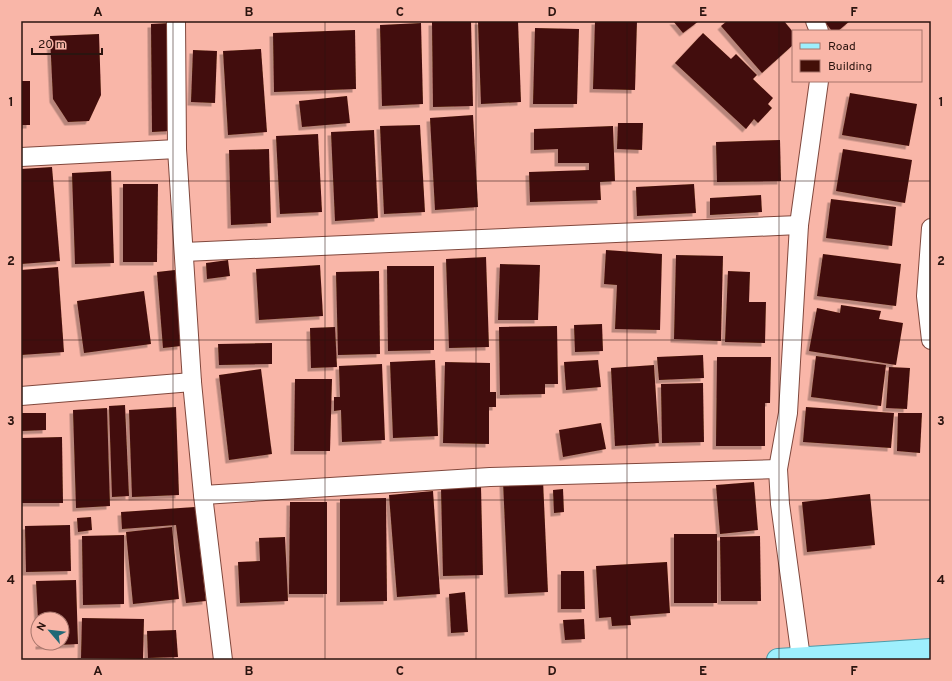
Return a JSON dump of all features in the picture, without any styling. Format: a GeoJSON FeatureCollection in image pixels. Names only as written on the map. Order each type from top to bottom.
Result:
{"type":"FeatureCollection","features":[{"type":"Feature","properties":{"kind":"main road"},"geometry":{"type":"LineString","coordinates":[[778,660],[931,650]]}},
{"type":"Feature","properties":{"kind":"street"},"geometry":{"type":"LineString","coordinates":[[176,21],[177,149],[192,382],[203,495],[223,660]]}},
{"type":"Feature","properties":{"kind":"street"},"geometry":{"type":"LineString","coordinates":[[802,658],[780,504],[778,469],[788,413],[799,225],[819,82]]}},
{"type":"Feature","properties":{"kind":"street"},"geometry":{"type":"LineString","coordinates":[[21,157],[177,149]]}},
{"type":"Feature","properties":{"kind":"street"},"geometry":{"type":"LineString","coordinates":[[184,252],[799,225]]}},
{"type":"Feature","properties":{"kind":"street"},"geometry":{"type":"LineString","coordinates":[[931,228],[926,296],[930,318],[931,340]]}},
{"type":"Feature","properties":{"kind":"street"},"geometry":{"type":"LineString","coordinates":[[21,396],[192,382]]}},
{"type":"Feature","properties":{"kind":"street"},"geometry":{"type":"LineString","coordinates":[[203,495],[490,477],[778,469]]}},
{"type":"Feature","properties":{"kind":"building"},"geometry":{"type":"Polygon","coordinates":[[[471,21],[473,106],[433,107],[432,22],[471,21]]]}},
{"type":"Feature","properties":{"kind":"building"},"geometry":{"type":"Polygon","coordinates":[[[478,21],[518,21],[521,102],[481,104],[478,21]]]}},
{"type":"Feature","properties":{"kind":"building"},"geometry":{"type":"Polygon","coordinates":[[[595,21],[637,21],[635,90],[593,89],[595,21]]]}},
{"type":"Feature","properties":{"kind":"building"},"geometry":{"type":"Polygon","coordinates":[[[673,21],[699,21],[683,33],[673,21]]]}},
{"type":"Feature","properties":{"kind":"building"},"geometry":{"type":"Polygon","coordinates":[[[727,21],[784,21],[792,31],[792,46],[762,73],[721,26],[727,21]]]}},
{"type":"Feature","properties":{"kind":"building"},"geometry":{"type":"Polygon","coordinates":[[[824,21],[850,21],[839,30],[831,30],[824,21]]]}},
{"type":"Feature","properties":{"kind":"building"},"geometry":{"type":"Polygon","coordinates":[[[170,23],[170,131],[152,132],[151,24],[170,23]]]}},
{"type":"Feature","properties":{"kind":"building"},"geometry":{"type":"Polygon","coordinates":[[[421,23],[423,104],[382,106],[380,25],[421,23]]]}},
{"type":"Feature","properties":{"kind":"building"},"geometry":{"type":"Polygon","coordinates":[[[535,28],[579,29],[577,104],[533,104],[535,28]]]}},
{"type":"Feature","properties":{"kind":"building"},"geometry":{"type":"Polygon","coordinates":[[[355,30],[356,89],[274,92],[273,33],[355,30]]]}},
{"type":"Feature","properties":{"kind":"building"},"geometry":{"type":"Polygon","coordinates":[[[703,33],[731,59],[736,54],[757,75],[753,79],[773,98],[768,104],[772,108],[758,123],[754,119],[746,129],[675,63],[703,33]]]}},
{"type":"Feature","properties":{"kind":"building"},"geometry":{"type":"Polygon","coordinates":[[[99,34],[101,95],[89,121],[68,122],[53,99],[50,36],[99,34]]]}},
{"type":"Feature","properties":{"kind":"building"},"geometry":{"type":"Polygon","coordinates":[[[261,49],[267,132],[228,135],[223,51],[261,49]]]}},
{"type":"Feature","properties":{"kind":"building"},"geometry":{"type":"Polygon","coordinates":[[[193,50],[217,51],[215,103],[191,102],[193,50]]]}},
{"type":"Feature","properties":{"kind":"building"},"geometry":{"type":"Polygon","coordinates":[[[21,81],[30,81],[30,125],[21,125],[21,81]]]}},
{"type":"Feature","properties":{"kind":"building"},"geometry":{"type":"Polygon","coordinates":[[[850,93],[917,104],[909,146],[842,135],[850,93]]]}},
{"type":"Feature","properties":{"kind":"building"},"geometry":{"type":"Polygon","coordinates":[[[347,96],[350,123],[302,127],[299,101],[347,96]]]}},
{"type":"Feature","properties":{"kind":"building"},"geometry":{"type":"Polygon","coordinates":[[[473,115],[478,207],[435,210],[430,118],[473,115]]]}},
{"type":"Feature","properties":{"kind":"building"},"geometry":{"type":"Polygon","coordinates":[[[618,123],[643,123],[642,150],[617,149],[618,123]]]}},
{"type":"Feature","properties":{"kind":"building"},"geometry":{"type":"Polygon","coordinates":[[[420,125],[425,212],[384,214],[380,126],[420,125]]]}},
{"type":"Feature","properties":{"kind":"building"},"geometry":{"type":"Polygon","coordinates":[[[613,126],[615,181],[600,182],[601,200],[530,202],[529,172],[589,170],[589,163],[558,163],[558,149],[534,150],[534,129],[613,126]]]}},
{"type":"Feature","properties":{"kind":"building"},"geometry":{"type":"Polygon","coordinates":[[[374,130],[378,218],[335,221],[331,132],[374,130]]]}},
{"type":"Feature","properties":{"kind":"building"},"geometry":{"type":"Polygon","coordinates":[[[318,134],[322,212],[280,214],[276,136],[318,134]]]}},
{"type":"Feature","properties":{"kind":"building"},"geometry":{"type":"Polygon","coordinates":[[[780,140],[781,181],[717,182],[716,142],[780,140]]]}},
{"type":"Feature","properties":{"kind":"building"},"geometry":{"type":"Polygon","coordinates":[[[269,149],[271,223],[231,225],[229,150],[269,149]]]}},
{"type":"Feature","properties":{"kind":"building"},"geometry":{"type":"Polygon","coordinates":[[[843,149],[912,160],[905,203],[836,191],[843,149]]]}},
{"type":"Feature","properties":{"kind":"building"},"geometry":{"type":"Polygon","coordinates":[[[52,167],[60,261],[21,264],[21,169],[52,167]]]}},
{"type":"Feature","properties":{"kind":"building"},"geometry":{"type":"Polygon","coordinates":[[[111,171],[114,263],[75,264],[72,173],[111,171]]]}},
{"type":"Feature","properties":{"kind":"building"},"geometry":{"type":"Polygon","coordinates":[[[123,184],[158,184],[157,262],[123,262],[123,184]]]}},
{"type":"Feature","properties":{"kind":"building"},"geometry":{"type":"Polygon","coordinates":[[[694,184],[696,213],[637,216],[636,187],[694,184]]]}},
{"type":"Feature","properties":{"kind":"building"},"geometry":{"type":"Polygon","coordinates":[[[761,195],[762,212],[710,215],[710,198],[761,195]]]}},
{"type":"Feature","properties":{"kind":"building"},"geometry":{"type":"Polygon","coordinates":[[[831,199],[896,207],[892,246],[826,238],[831,199]]]}},
{"type":"Feature","properties":{"kind":"building"},"geometry":{"type":"Polygon","coordinates":[[[606,250],[662,254],[660,330],[615,329],[617,285],[604,284],[606,250]]]}},
{"type":"Feature","properties":{"kind":"building"},"geometry":{"type":"Polygon","coordinates":[[[823,254],[901,264],[896,306],[817,296],[823,254]]]}},
{"type":"Feature","properties":{"kind":"building"},"geometry":{"type":"Polygon","coordinates":[[[676,255],[723,256],[721,341],[674,339],[676,255]]]}},
{"type":"Feature","properties":{"kind":"building"},"geometry":{"type":"Polygon","coordinates":[[[486,257],[489,347],[449,348],[446,259],[486,257]]]}},
{"type":"Feature","properties":{"kind":"building"},"geometry":{"type":"Polygon","coordinates":[[[228,260],[230,276],[207,279],[206,263],[228,260]]]}},
{"type":"Feature","properties":{"kind":"building"},"geometry":{"type":"Polygon","coordinates":[[[500,264],[540,265],[538,320],[498,320],[500,264]]]}},
{"type":"Feature","properties":{"kind":"building"},"geometry":{"type":"Polygon","coordinates":[[[320,265],[323,316],[259,320],[256,269],[320,265]]]}},
{"type":"Feature","properties":{"kind":"building"},"geometry":{"type":"Polygon","coordinates":[[[387,266],[434,266],[434,350],[388,351],[387,266]]]}},
{"type":"Feature","properties":{"kind":"building"},"geometry":{"type":"Polygon","coordinates":[[[58,267],[64,352],[21,355],[21,270],[58,267]]]}},
{"type":"Feature","properties":{"kind":"building"},"geometry":{"type":"Polygon","coordinates":[[[175,270],[181,346],[163,348],[157,272],[175,270]]]}},
{"type":"Feature","properties":{"kind":"building"},"geometry":{"type":"Polygon","coordinates":[[[379,271],[380,354],[338,355],[336,272],[379,271]]]}},
{"type":"Feature","properties":{"kind":"building"},"geometry":{"type":"Polygon","coordinates":[[[728,271],[750,272],[749,302],[766,302],[765,343],[725,342],[728,271]]]}},
{"type":"Feature","properties":{"kind":"building"},"geometry":{"type":"Polygon","coordinates":[[[144,291],[151,344],[84,353],[77,301],[144,291]]]}},
{"type":"Feature","properties":{"kind":"building"},"geometry":{"type":"Polygon","coordinates":[[[841,305],[881,311],[879,319],[903,323],[896,365],[809,351],[817,308],[840,313],[841,305]]]}},
{"type":"Feature","properties":{"kind":"building"},"geometry":{"type":"Polygon","coordinates":[[[602,324],[603,351],[575,352],[574,325],[602,324]]]}},
{"type":"Feature","properties":{"kind":"building"},"geometry":{"type":"Polygon","coordinates":[[[557,326],[558,384],[545,384],[545,394],[500,395],[499,327],[557,326]]]}},
{"type":"Feature","properties":{"kind":"building"},"geometry":{"type":"Polygon","coordinates":[[[335,327],[337,367],[311,368],[310,328],[335,327]]]}},
{"type":"Feature","properties":{"kind":"building"},"geometry":{"type":"Polygon","coordinates":[[[272,343],[272,364],[219,365],[218,344],[272,343]]]}},
{"type":"Feature","properties":{"kind":"building"},"geometry":{"type":"Polygon","coordinates":[[[703,355],[704,378],[659,380],[657,357],[703,355]]]}},
{"type":"Feature","properties":{"kind":"building"},"geometry":{"type":"Polygon","coordinates":[[[816,356],[886,365],[881,406],[811,397],[816,356]]]}},
{"type":"Feature","properties":{"kind":"building"},"geometry":{"type":"Polygon","coordinates":[[[717,357],[771,357],[770,403],[765,403],[765,446],[716,446],[717,357]]]}},
{"type":"Feature","properties":{"kind":"building"},"geometry":{"type":"Polygon","coordinates":[[[435,360],[438,436],[393,438],[390,362],[435,360]]]}},
{"type":"Feature","properties":{"kind":"building"},"geometry":{"type":"Polygon","coordinates":[[[598,360],[601,387],[566,390],[564,362],[598,360]]]}},
{"type":"Feature","properties":{"kind":"building"},"geometry":{"type":"Polygon","coordinates":[[[445,362],[490,363],[490,392],[496,392],[496,407],[489,407],[489,444],[443,443],[445,362]]]}},
{"type":"Feature","properties":{"kind":"building"},"geometry":{"type":"Polygon","coordinates":[[[382,364],[385,440],[342,442],[341,410],[334,411],[334,397],[340,397],[339,366],[382,364]]]}},
{"type":"Feature","properties":{"kind":"building"},"geometry":{"type":"Polygon","coordinates":[[[654,365],[659,443],[615,446],[611,368],[654,365]]]}},
{"type":"Feature","properties":{"kind":"building"},"geometry":{"type":"Polygon","coordinates":[[[889,367],[910,368],[907,409],[886,408],[889,367]]]}},
{"type":"Feature","properties":{"kind":"building"},"geometry":{"type":"Polygon","coordinates":[[[261,369],[272,454],[229,460],[219,375],[261,369]]]}},
{"type":"Feature","properties":{"kind":"building"},"geometry":{"type":"Polygon","coordinates":[[[295,379],[332,379],[330,451],[294,451],[295,379]]]}},
{"type":"Feature","properties":{"kind":"building"},"geometry":{"type":"Polygon","coordinates":[[[703,383],[704,442],[662,443],[661,384],[703,383]]]}},
{"type":"Feature","properties":{"kind":"building"},"geometry":{"type":"Polygon","coordinates":[[[125,405],[129,496],[112,497],[109,406],[125,405]]]}},
{"type":"Feature","properties":{"kind":"building"},"geometry":{"type":"Polygon","coordinates":[[[176,407],[179,495],[132,497],[129,410],[176,407]]]}},
{"type":"Feature","properties":{"kind":"building"},"geometry":{"type":"Polygon","coordinates":[[[806,407],[894,413],[891,448],[803,442],[806,407]]]}},
{"type":"Feature","properties":{"kind":"building"},"geometry":{"type":"Polygon","coordinates":[[[107,408],[110,506],[76,508],[73,410],[107,408]]]}},
{"type":"Feature","properties":{"kind":"building"},"geometry":{"type":"Polygon","coordinates":[[[22,413],[46,413],[46,430],[22,431],[22,413]]]}},
{"type":"Feature","properties":{"kind":"building"},"geometry":{"type":"Polygon","coordinates":[[[898,413],[922,413],[920,453],[897,451],[898,413]]]}},
{"type":"Feature","properties":{"kind":"building"},"geometry":{"type":"Polygon","coordinates":[[[601,423],[606,449],[563,457],[559,430],[601,423]]]}},
{"type":"Feature","properties":{"kind":"building"},"geometry":{"type":"Polygon","coordinates":[[[62,437],[63,503],[21,503],[21,438],[62,437]]]}},
{"type":"Feature","properties":{"kind":"building"},"geometry":{"type":"Polygon","coordinates":[[[543,480],[548,592],[508,594],[503,481],[543,480]]]}},
{"type":"Feature","properties":{"kind":"building"},"geometry":{"type":"Polygon","coordinates":[[[754,482],[758,530],[720,534],[716,485],[754,482]]]}},
{"type":"Feature","properties":{"kind":"building"},"geometry":{"type":"Polygon","coordinates":[[[481,487],[483,575],[443,576],[441,488],[481,487]]]}},
{"type":"Feature","properties":{"kind":"building"},"geometry":{"type":"Polygon","coordinates":[[[563,489],[564,512],[554,513],[553,490],[563,489]]]}},
{"type":"Feature","properties":{"kind":"building"},"geometry":{"type":"Polygon","coordinates":[[[433,491],[440,594],[397,597],[389,495],[433,491]]]}},
{"type":"Feature","properties":{"kind":"building"},"geometry":{"type":"Polygon","coordinates":[[[870,494],[875,545],[807,552],[802,502],[870,494]]]}},
{"type":"Feature","properties":{"kind":"building"},"geometry":{"type":"Polygon","coordinates":[[[386,498],[387,601],[340,602],[340,499],[386,498]]]}},
{"type":"Feature","properties":{"kind":"building"},"geometry":{"type":"Polygon","coordinates":[[[290,502],[327,502],[327,594],[289,594],[290,502]]]}},
{"type":"Feature","properties":{"kind":"building"},"geometry":{"type":"Polygon","coordinates":[[[195,507],[206,601],[186,603],[176,525],[122,529],[121,512],[195,507]]]}},
{"type":"Feature","properties":{"kind":"building"},"geometry":{"type":"Polygon","coordinates":[[[91,517],[92,530],[78,532],[77,518],[91,517]]]}},
{"type":"Feature","properties":{"kind":"building"},"geometry":{"type":"Polygon","coordinates":[[[70,525],[71,571],[26,572],[25,526],[70,525]]]}},
{"type":"Feature","properties":{"kind":"building"},"geometry":{"type":"Polygon","coordinates":[[[172,527],[179,599],[133,604],[126,532],[172,527]]]}},
{"type":"Feature","properties":{"kind":"building"},"geometry":{"type":"Polygon","coordinates":[[[674,534],[717,534],[717,603],[674,603],[674,534]]]}},
{"type":"Feature","properties":{"kind":"building"},"geometry":{"type":"Polygon","coordinates":[[[124,535],[124,604],[83,605],[82,536],[124,535]]]}},
{"type":"Feature","properties":{"kind":"building"},"geometry":{"type":"Polygon","coordinates":[[[760,536],[761,601],[721,601],[720,537],[760,536]]]}},
{"type":"Feature","properties":{"kind":"building"},"geometry":{"type":"Polygon","coordinates":[[[285,537],[288,601],[240,603],[238,562],[260,561],[259,538],[285,537]]]}},
{"type":"Feature","properties":{"kind":"building"},"geometry":{"type":"Polygon","coordinates":[[[667,562],[670,613],[630,616],[631,625],[612,626],[611,617],[599,618],[596,566],[667,562]]]}},
{"type":"Feature","properties":{"kind":"building"},"geometry":{"type":"Polygon","coordinates":[[[561,571],[584,571],[585,609],[561,609],[561,571]]]}},
{"type":"Feature","properties":{"kind":"building"},"geometry":{"type":"Polygon","coordinates":[[[76,580],[78,644],[70,644],[70,611],[38,611],[36,581],[76,580]]]}},
{"type":"Feature","properties":{"kind":"building"},"geometry":{"type":"Polygon","coordinates":[[[465,592],[468,632],[451,633],[449,594],[465,592]]]}},
{"type":"Feature","properties":{"kind":"building"},"geometry":{"type":"Polygon","coordinates":[[[82,618],[144,619],[143,659],[81,658],[82,618]]]}},
{"type":"Feature","properties":{"kind":"building"},"geometry":{"type":"Polygon","coordinates":[[[584,619],[585,639],[565,640],[563,620],[584,619]]]}},
{"type":"Feature","properties":{"kind":"building"},"geometry":{"type":"Polygon","coordinates":[[[176,630],[178,657],[148,658],[147,631],[176,630]]]}}]}
